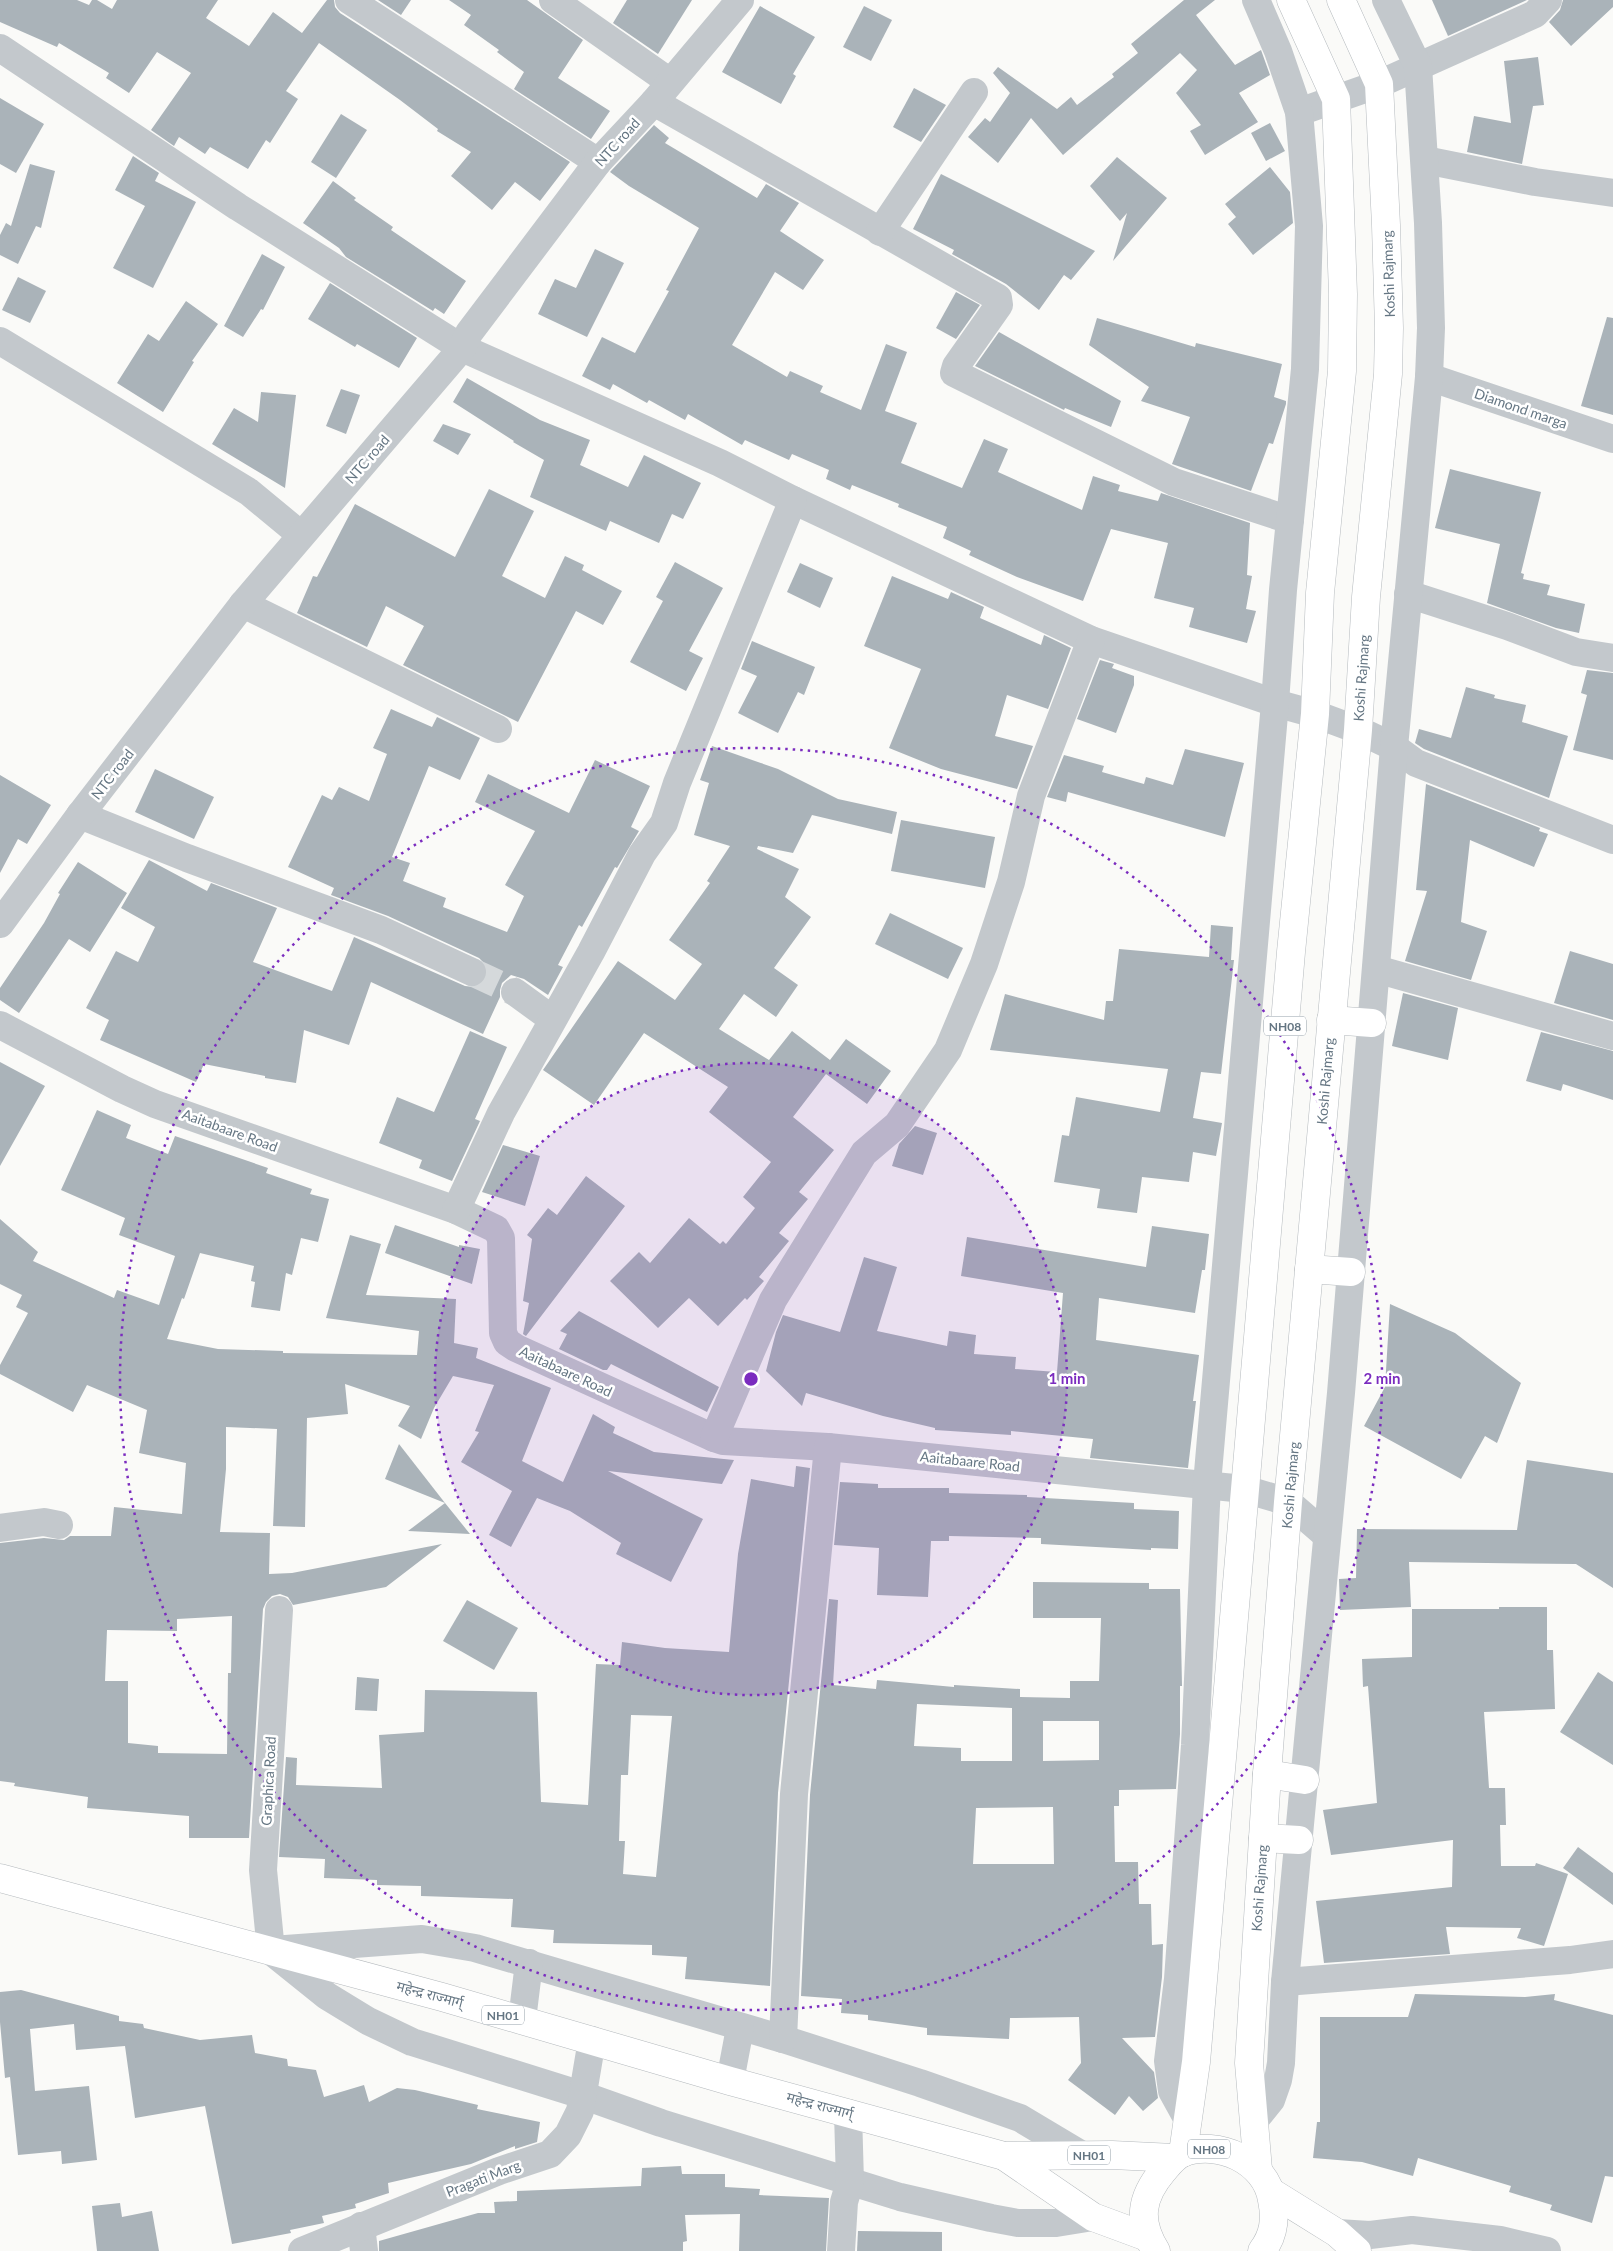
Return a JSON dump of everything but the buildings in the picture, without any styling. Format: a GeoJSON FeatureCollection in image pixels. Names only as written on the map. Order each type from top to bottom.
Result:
{"type":"FeatureCollection","features":[{"type":"Feature","properties":{"kind":"main road","name":"NH08"},"geometry":{"type":"LineString","coordinates":[[1152,2244],[1143,2212],[1149,2187],[1178,2155],[1188,2120],[1196,2062],[1291,952],[1315,714],[1320,593],[1342,371],[1344,327],[1336,99],[1291,0]]}},
{"type":"Feature","properties":{"kind":"main road","name":"Koshi Rajmarg"},"geometry":{"type":"LineString","coordinates":[[1262,2251],[1269,2242],[1275,2217],[1264,2181],[1254,2121],[1249,2062],[1263,1838],[1288,1502],[1358,730],[1366,597],[1388,374],[1389,328],[1386,206],[1379,84],[1341,0]]}},
{"type":"Feature","properties":{"kind":"main road"},"geometry":{"type":"LineString","coordinates":[[1331,1020],[1372,1023]]}},
{"type":"Feature","properties":{"kind":"main road"},"geometry":{"type":"LineString","coordinates":[[1310,1269],[1351,1272]]}},
{"type":"Feature","properties":{"kind":"main road"},"geometry":{"type":"LineString","coordinates":[[1268,1774],[1305,1780]]}},
{"type":"Feature","properties":{"kind":"main road"},"geometry":{"type":"LineString","coordinates":[[1263,1838],[1299,1840]]}},
{"type":"Feature","properties":{"kind":"main road","name":"महेन्द्र राज्मार्ग्"},"geometry":{"type":"LineString","coordinates":[[0,1878],[522,2020],[730,2081],[1004,2156],[1178,2155]]}},
{"type":"Feature","properties":{"kind":"main road","name":"NH08"},"geometry":{"type":"LineString","coordinates":[[1178,2155],[1212,2149],[1237,2155],[1264,2181]]}},
{"type":"Feature","properties":{"kind":"main road","name":"महेन्द्र राज्मार्ग्"},"geometry":{"type":"LineString","coordinates":[[1004,2156],[1094,2217],[1152,2244]]}},
{"type":"Feature","properties":{"kind":"main road"},"geometry":{"type":"LineString","coordinates":[[1264,2181],[1337,2233],[1357,2251]]}},
{"type":"Feature","properties":{"kind":"street"},"geometry":{"type":"LineString","coordinates":[[349,0],[598,162]]}},
{"type":"Feature","properties":{"kind":"street"},"geometry":{"type":"LineString","coordinates":[[553,0],[662,92],[880,232],[998,298],[999,305],[956,366],[954,373],[1174,482],[1290,520]]}},
{"type":"Feature","properties":{"kind":"street","name":"NTC road"},"geometry":{"type":"LineString","coordinates":[[3,913],[243,604],[462,348],[468,333],[598,162],[662,92],[740,0]]}},
{"type":"Feature","properties":{"kind":"street"},"geometry":{"type":"LineString","coordinates":[[1188,2120],[1172,2091],[1168,2061],[1178,1979],[1195,1745],[1207,1484],[1290,520],[1305,369],[1309,226],[1299,112],[1278,50],[1256,0]]}},
{"type":"Feature","properties":{"kind":"street"},"geometry":{"type":"LineString","coordinates":[[1254,2121],[1271,2100],[1278,2080],[1281,2063],[1285,1982],[1351,1272],[1394,747],[1429,377],[1431,328],[1425,160],[1418,66],[1386,0]]}},
{"type":"Feature","properties":{"kind":"street"},"geometry":{"type":"LineString","coordinates":[[1299,112],[1379,84],[1535,14],[1548,0]]}},
{"type":"Feature","properties":{"kind":"street"},"geometry":{"type":"LineString","coordinates":[[0,48],[238,207],[462,348],[720,463],[793,500],[1091,640],[1358,730],[1394,747],[1416,763],[1613,840]]}},
{"type":"Feature","properties":{"kind":"street"},"geometry":{"type":"LineString","coordinates":[[880,232],[974,92]]}},
{"type":"Feature","properties":{"kind":"street"},"geometry":{"type":"LineString","coordinates":[[1425,160],[1535,182],[1613,193]]}},
{"type":"Feature","properties":{"kind":"street"},"geometry":{"type":"LineString","coordinates":[[0,341],[249,492],[301,535]]}},
{"type":"Feature","properties":{"kind":"street","name":"Diamond marga"},"geometry":{"type":"LineString","coordinates":[[1429,377],[1613,439]]}},
{"type":"Feature","properties":{"kind":"street"},"geometry":{"type":"LineString","coordinates":[[456,1210],[501,1113],[591,952],[642,854],[664,823],[677,783],[793,500]]}},
{"type":"Feature","properties":{"kind":"street"},"geometry":{"type":"LineString","coordinates":[[1408,594],[1507,626],[1576,652],[1613,658]]}},
{"type":"Feature","properties":{"kind":"street"},"geometry":{"type":"LineString","coordinates":[[243,604],[498,729]]}},
{"type":"Feature","properties":{"kind":"street"},"geometry":{"type":"LineString","coordinates":[[714,1438],[773,1300],[864,1153],[897,1125],[948,1050],[984,964],[1011,882],[1031,796],[1091,640]]}},
{"type":"Feature","properties":{"kind":"street"},"geometry":{"type":"LineString","coordinates":[[80,815],[187,858],[380,930],[472,972]]}},
{"type":"Feature","properties":{"kind":"street"},"geometry":{"type":"LineString","coordinates":[[1376,969],[1613,1036]]}},
{"type":"Feature","properties":{"kind":"street"},"geometry":{"type":"LineString","coordinates":[[515,992],[552,1019]]}},
{"type":"Feature","properties":{"kind":"street","name":"Aaitabaare Road"},"geometry":{"type":"LineString","coordinates":[[0,1025],[122,1089],[155,1104],[456,1210],[496,1229],[500,1233],[504,1333],[507,1342],[567,1372],[714,1438],[723,1441],[828,1447],[1207,1484],[1244,1489],[1288,1502]]}},
{"type":"Feature","properties":{"kind":"street"},"geometry":{"type":"LineString","coordinates":[[783,2039],[794,1794],[828,1447]]}},
{"type":"Feature","properties":{"kind":"street"},"geometry":{"type":"LineString","coordinates":[[1288,1502],[1326,1535]]}},
{"type":"Feature","properties":{"kind":"street"},"geometry":{"type":"LineString","coordinates":[[0,1528],[44,1522],[59,1525]]}},
{"type":"Feature","properties":{"kind":"street","name":"Graphica Road"},"geometry":{"type":"LineString","coordinates":[[271,1951],[263,1870],[279,1610]]}},
{"type":"Feature","properties":{"kind":"street"},"geometry":{"type":"LineString","coordinates":[[271,1951],[422,1939],[475,1948],[740,2028],[783,2039],[920,2083],[1020,2118],[1082,2155]]}},
{"type":"Feature","properties":{"kind":"street"},"geometry":{"type":"LineString","coordinates":[[271,1951],[327,1996],[368,2021],[412,2042],[582,2095],[661,2123],[900,2197],[1018,2223],[1056,2223],[1094,2217]]}},
{"type":"Feature","properties":{"kind":"street"},"geometry":{"type":"LineString","coordinates":[[1285,1982],[1570,1960],[1613,1954]]}},
{"type":"Feature","properties":{"kind":"street"},"geometry":{"type":"LineString","coordinates":[[522,2020],[529,1963]]}},
{"type":"Feature","properties":{"kind":"street"},"geometry":{"type":"LineString","coordinates":[[730,2081],[740,2028]]}},
{"type":"Feature","properties":{"kind":"street","name":"Pragati Marg"},"geometry":{"type":"LineString","coordinates":[[302,2251],[362,2238],[499,2171],[550,2154],[568,2135],[580,2112],[592,2040]]}},
{"type":"Feature","properties":{"kind":"street"},"geometry":{"type":"LineString","coordinates":[[841,2251],[844,2202],[850,2182],[848,2113]]}},
{"type":"Feature","properties":{"kind":"street"},"geometry":{"type":"LineString","coordinates":[[1337,2233],[1370,2235],[1412,2230],[1500,2240],[1546,2251]]}},
{"type":"Feature","properties":{"kind":"tunnel"},"geometry":{"type":"LineString","coordinates":[[472,972],[515,992]]}}]}
